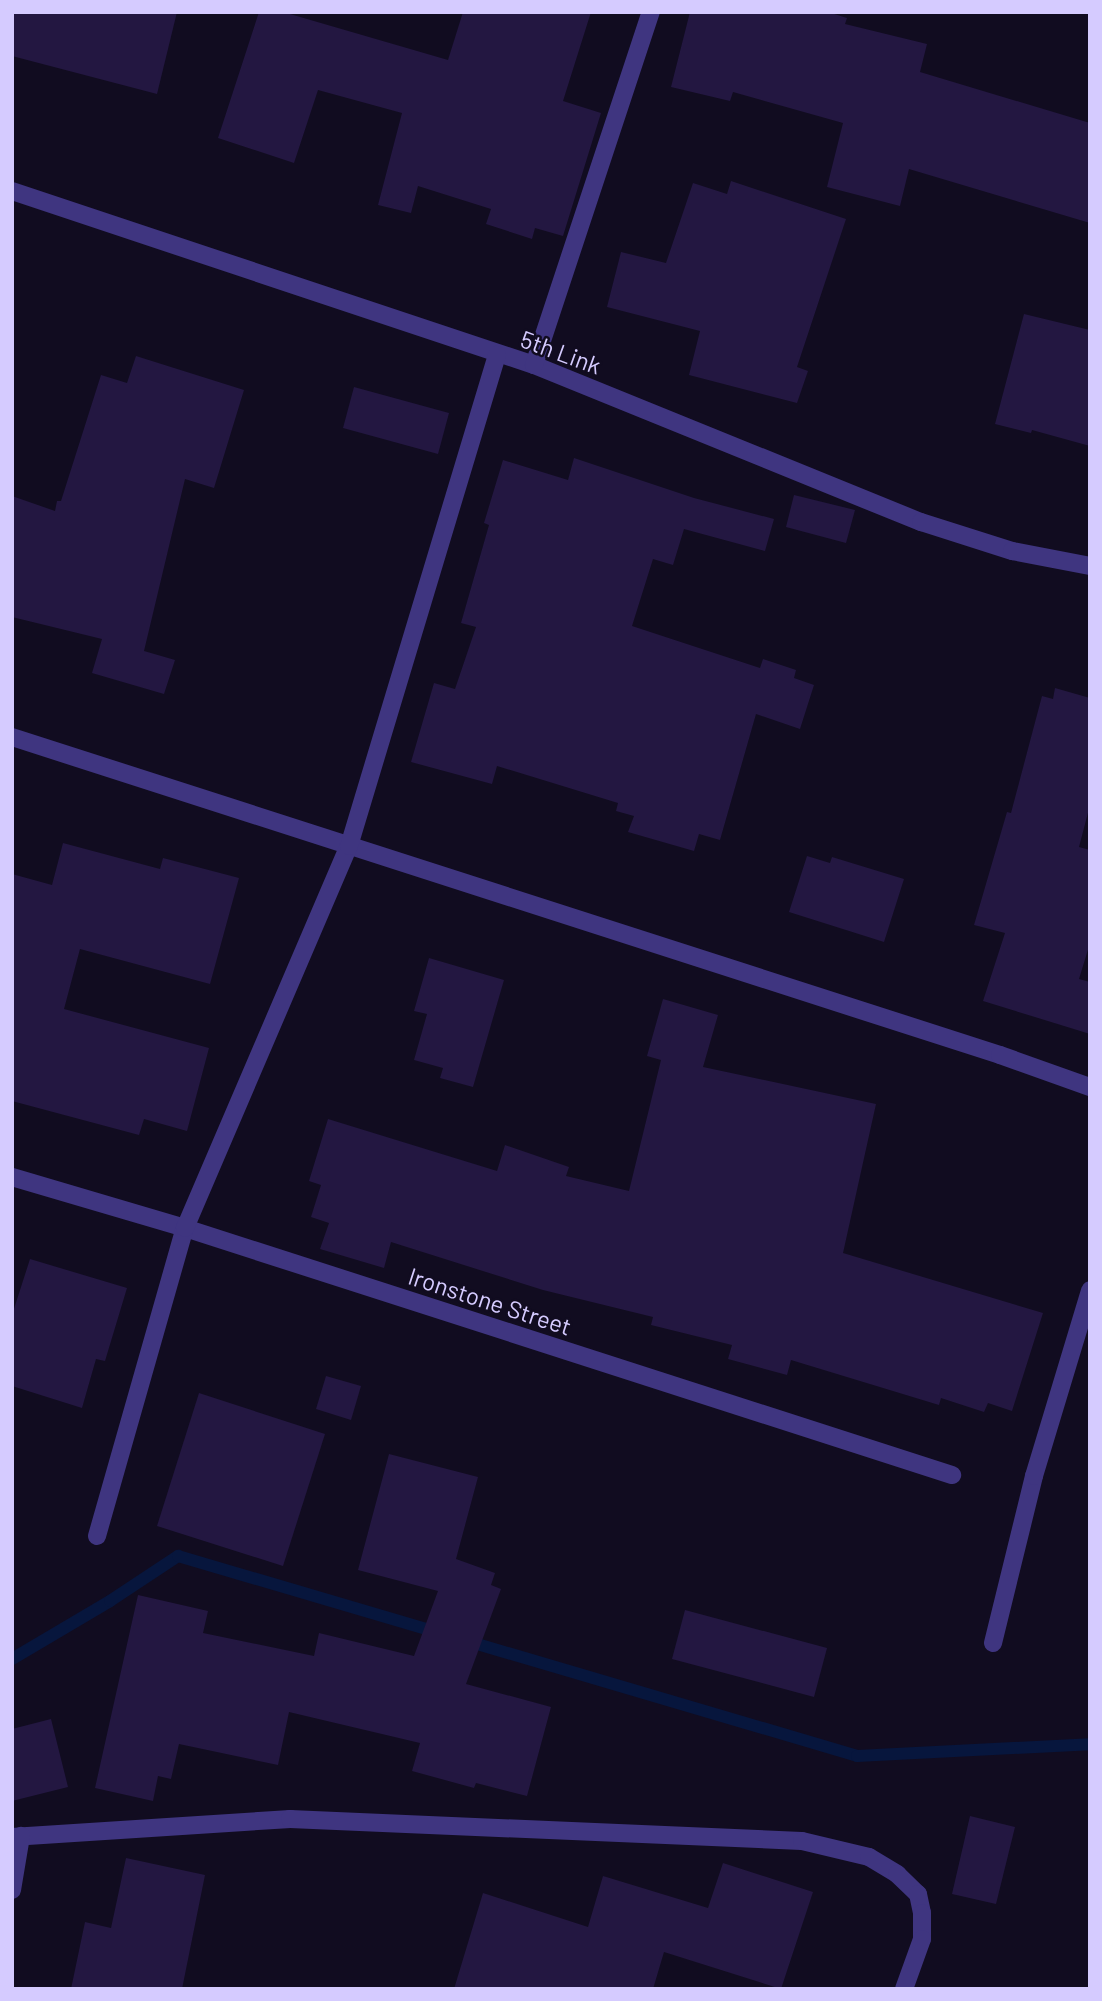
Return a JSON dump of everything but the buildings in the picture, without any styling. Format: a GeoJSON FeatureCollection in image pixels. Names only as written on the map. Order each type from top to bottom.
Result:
{"type":"FeatureCollection","features":[{"type":"Feature","properties":{"kind":"street"},"geometry":{"type":"LineString","coordinates":[[534,365],[651,12]]}},
{"type":"Feature","properties":{"kind":"street","name":"5th Link"},"geometry":{"type":"LineString","coordinates":[[12,191],[497,355],[534,365],[921,522],[1012,551],[1090,566]]}},
{"type":"Feature","properties":{"kind":"street"},"geometry":{"type":"LineString","coordinates":[[97,1536],[185,1228],[349,846],[497,355]]}},
{"type":"Feature","properties":{"kind":"street"},"geometry":{"type":"LineString","coordinates":[[12,737],[1000,1055],[1090,1087]]}},
{"type":"Feature","properties":{"kind":"street","name":"Ironstone Street"},"geometry":{"type":"LineString","coordinates":[[12,1177],[185,1228],[952,1475]]}},
{"type":"Feature","properties":{"kind":"street"},"geometry":{"type":"LineString","coordinates":[[993,1643],[1034,1476],[1090,1290]]}},
{"type":"Feature","properties":{"kind":"street"},"geometry":{"type":"LineString","coordinates":[[12,1890],[17,1836],[290,1819],[802,1841],[869,1857],[897,1874],[918,1894],[922,1913],[922,1940],[904,1989]]}},
{"type":"Feature","properties":{"kind":"waterway"},"geometry":{"type":"LineString","coordinates":[[12,1659],[110,1601],[178,1556],[439,1633]]}},
{"type":"Feature","properties":{"kind":"waterway"},"geometry":{"type":"LineString","coordinates":[[467,1641],[857,1756],[1090,1744]]}}]}
